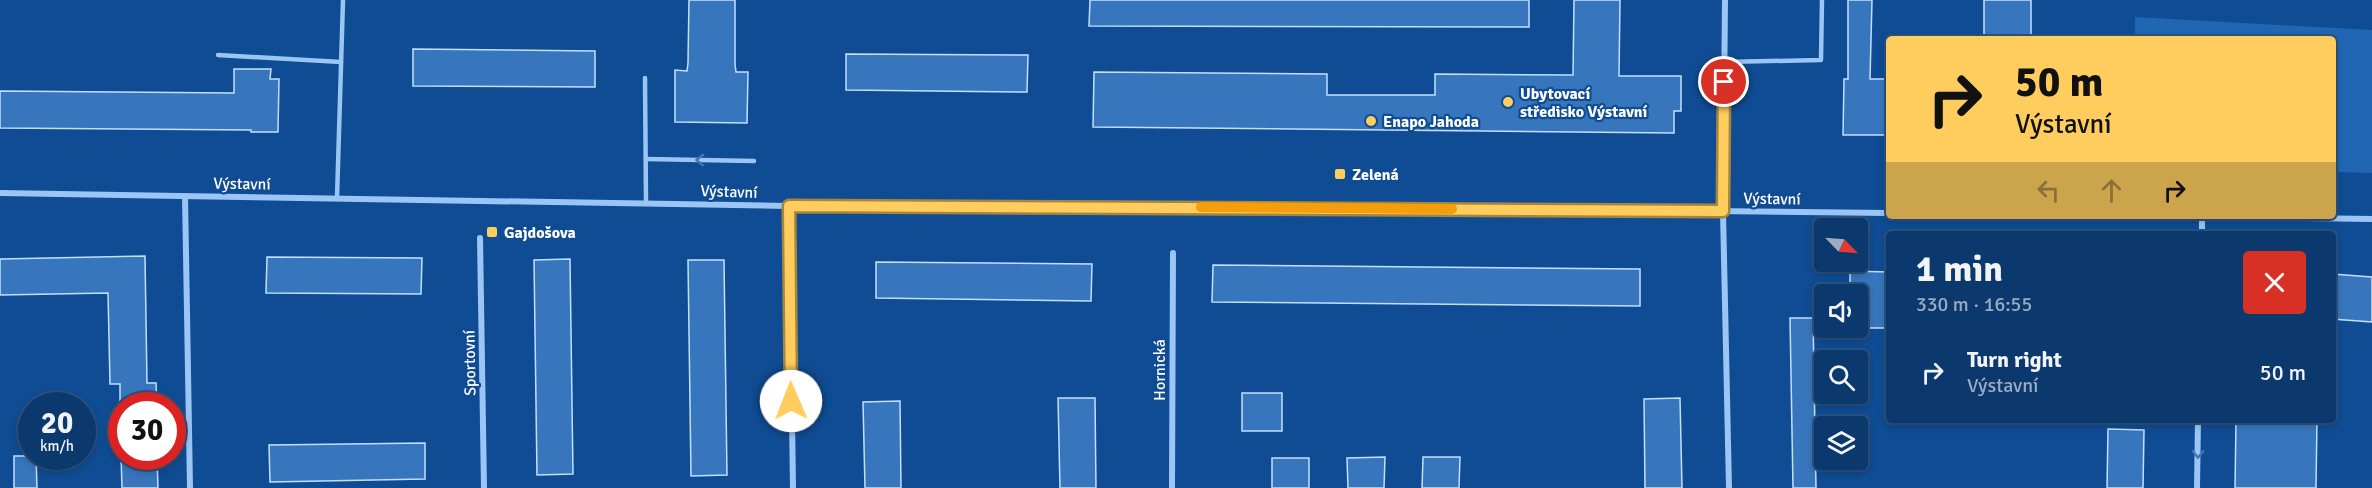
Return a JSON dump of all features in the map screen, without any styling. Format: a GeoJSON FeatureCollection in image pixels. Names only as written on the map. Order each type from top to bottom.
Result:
{"type":"FeatureCollection","features":[{"type":"Feature","properties":{"kind":"street"},"geometry":{"type":"LineString","coordinates":[[1725,0],[1723,211],[1729,488]]}},
{"type":"Feature","properties":{"kind":"street","name":"Výstavní"},"geometry":{"type":"LineString","coordinates":[[0,193],[789,206],[1886,213]]}},
{"type":"Feature","properties":{"kind":"street"},"geometry":{"type":"LineString","coordinates":[[184,196],[190,488]]}},
{"type":"Feature","properties":{"kind":"street"},"geometry":{"type":"LineString","coordinates":[[789,206],[793,488]]}},
{"type":"Feature","properties":{"kind":"street"},"geometry":{"type":"LineString","coordinates":[[2336,218],[2372,219]]}},
{"type":"Feature","properties":{"kind":"street","name":"Sportovní"},"geometry":{"type":"LineString","coordinates":[[480,238],[484,488]]}},
{"type":"Feature","properties":{"kind":"street","name":"Hornická"},"geometry":{"type":"LineString","coordinates":[[1172,488],[1173,253]]}},
{"type":"Feature","properties":{"kind":"street"},"geometry":{"type":"LineString","coordinates":[[2197,488],[2198,423]]}},
{"type":"Feature","properties":{"kind":"lane"},"geometry":{"type":"LineString","coordinates":[[337,198],[343,0]]}},
{"type":"Feature","properties":{"kind":"lane"},"geometry":{"type":"LineString","coordinates":[[1724,62],[1821,60],[1822,0]]}},
{"type":"Feature","properties":{"kind":"lane"},"geometry":{"type":"LineString","coordinates":[[218,54],[341,62]]}},
{"type":"Feature","properties":{"kind":"lane"},"geometry":{"type":"LineString","coordinates":[[645,78],[646,202]]}},
{"type":"Feature","properties":{"kind":"lane"},"geometry":{"type":"LineString","coordinates":[[646,159],[754,161]]}},
{"type":"Feature","properties":{"kind":"shaded area"},"geometry":{"type":"Polygon","coordinates":[[[2135,17],[2372,30],[2372,173],[2336,172],[2336,36],[2135,36],[2135,17]]]}},
{"type":"Feature","properties":{"kind":"building"},"geometry":{"type":"Polygon","coordinates":[[[689,0],[735,0],[735,64],[736,72],[748,72],[747,123],[675,122],[675,70],[687,71],[688,63],[689,0]]]}},
{"type":"Feature","properties":{"kind":"building"},"geometry":{"type":"Polygon","coordinates":[[[1090,0],[1529,0],[1529,27],[1089,26],[1090,0]]]}},
{"type":"Feature","properties":{"kind":"building"},"geometry":{"type":"Polygon","coordinates":[[[1574,0],[1620,0],[1619,76],[1681,76],[1681,111],[1674,111],[1674,133],[1093,127],[1094,72],[1327,74],[1327,95],[1435,95],[1435,74],[1573,75],[1574,0]]]}},
{"type":"Feature","properties":{"kind":"building"},"geometry":{"type":"Polygon","coordinates":[[[1848,0],[1872,0],[1870,79],[1886,79],[1886,135],[1843,135],[1844,79],[1848,79],[1848,0]]]}},
{"type":"Feature","properties":{"kind":"building"},"geometry":{"type":"Polygon","coordinates":[[[1984,0],[2031,0],[2031,36],[1984,36],[1984,0]]]}},
{"type":"Feature","properties":{"kind":"building"},"geometry":{"type":"Polygon","coordinates":[[[413,49],[595,51],[595,87],[413,86],[413,49]]]}},
{"type":"Feature","properties":{"kind":"building"},"geometry":{"type":"Polygon","coordinates":[[[846,54],[1028,55],[1027,92],[846,90],[846,54]]]}},
{"type":"Feature","properties":{"kind":"building"},"geometry":{"type":"Polygon","coordinates":[[[234,69],[271,69],[270,79],[279,79],[278,132],[0,128],[0,91],[234,93],[234,69]]]}},
{"type":"Feature","properties":{"kind":"building"},"geometry":{"type":"Polygon","coordinates":[[[145,256],[147,383],[156,383],[156,392],[120,392],[120,384],[110,384],[108,293],[0,295],[0,259],[145,256]]]}},
{"type":"Feature","properties":{"kind":"building"},"geometry":{"type":"Polygon","coordinates":[[[267,257],[422,258],[421,294],[266,293],[267,257]]]}},
{"type":"Feature","properties":{"kind":"building"},"geometry":{"type":"Polygon","coordinates":[[[570,259],[573,474],[537,475],[534,260],[570,259]]]}},
{"type":"Feature","properties":{"kind":"building"},"geometry":{"type":"Polygon","coordinates":[[[688,260],[724,260],[727,475],[691,476],[688,260]]]}},
{"type":"Feature","properties":{"kind":"building"},"geometry":{"type":"Polygon","coordinates":[[[876,262],[1092,264],[1091,301],[876,298],[876,262]]]}},
{"type":"Feature","properties":{"kind":"building"},"geometry":{"type":"Polygon","coordinates":[[[1213,265],[1640,269],[1640,306],[1212,302],[1213,265]]]}},
{"type":"Feature","properties":{"kind":"building"},"geometry":{"type":"Polygon","coordinates":[[[1850,272],[1886,272],[1886,328],[1868,328],[1868,284],[1850,284],[1850,272]]]}},
{"type":"Feature","properties":{"kind":"building"},"geometry":{"type":"Polygon","coordinates":[[[2336,274],[2372,277],[2372,322],[2336,319],[2336,274]]]}},
{"type":"Feature","properties":{"kind":"building"},"geometry":{"type":"Polygon","coordinates":[[[1790,318],[1813,318],[1816,488],[1793,488],[1790,318]]]}},
{"type":"Feature","properties":{"kind":"building"},"geometry":{"type":"Polygon","coordinates":[[[1242,393],[1282,393],[1282,431],[1242,431],[1242,393]]]}},
{"type":"Feature","properties":{"kind":"building"},"geometry":{"type":"Polygon","coordinates":[[[1058,398],[1095,398],[1096,488],[1060,488],[1058,398]]]}},
{"type":"Feature","properties":{"kind":"building"},"geometry":{"type":"Polygon","coordinates":[[[1680,398],[1682,488],[1645,488],[1644,399],[1680,398]]]}},
{"type":"Feature","properties":{"kind":"building"},"geometry":{"type":"Polygon","coordinates":[[[900,401],[901,488],[865,488],[863,402],[900,401]]]}},
{"type":"Feature","properties":{"kind":"building"},"geometry":{"type":"Polygon","coordinates":[[[2236,423],[2317,423],[2316,488],[2235,488],[2236,423]]]}},
{"type":"Feature","properties":{"kind":"building"},"geometry":{"type":"Polygon","coordinates":[[[2108,429],[2144,430],[2143,488],[2107,488],[2108,429]]]}},
{"type":"Feature","properties":{"kind":"building"},"geometry":{"type":"Polygon","coordinates":[[[425,443],[425,479],[270,482],[269,445],[425,443]]]}},
{"type":"Feature","properties":{"kind":"building"},"geometry":{"type":"Polygon","coordinates":[[[14,456],[18,456],[18,470],[36,470],[37,488],[14,488],[14,456]]]}},
{"type":"Feature","properties":{"kind":"building"},"geometry":{"type":"Polygon","coordinates":[[[1385,457],[1384,488],[1348,488],[1347,458],[1385,457]]]}},
{"type":"Feature","properties":{"kind":"building"},"geometry":{"type":"Polygon","coordinates":[[[1423,457],[1460,457],[1459,488],[1422,488],[1423,457]]]}},
{"type":"Feature","properties":{"kind":"building"},"geometry":{"type":"Polygon","coordinates":[[[1272,458],[1309,458],[1309,488],[1272,488],[1272,458]]]}},
{"type":"Feature","properties":{"kind":"building"},"geometry":{"type":"Polygon","coordinates":[[[121,470],[157,470],[158,488],[122,488],[121,470]]]}},
{"type":"Feature","properties":{"kind":"slow traffic"},"geometry":{"type":"LineString","coordinates":[[1201,207],[1452,209]]}},
{"type":"Feature","properties":{"kind":"place","name":"Ubytovací středisko Výstavní"},"geometry":{"type":"Point","coordinates":[1508,102]}},
{"type":"Feature","properties":{"kind":"place","name":"Enapo Jahoda"},"geometry":{"type":"Point","coordinates":[1371,121]}},
{"type":"Feature","properties":{"kind":"place","name":"Zelená"},"geometry":{"type":"Point","coordinates":[1340,174]}},
{"type":"Feature","properties":{"kind":"place","name":"Gajdošova"},"geometry":{"type":"Point","coordinates":[492,232]}},
{"type":"Feature","properties":{"kind":"route"},"geometry":{"type":"LineString","coordinates":[[791,401],[789,206],[1340,207],[1723,211],[1724,82]]}}]}
